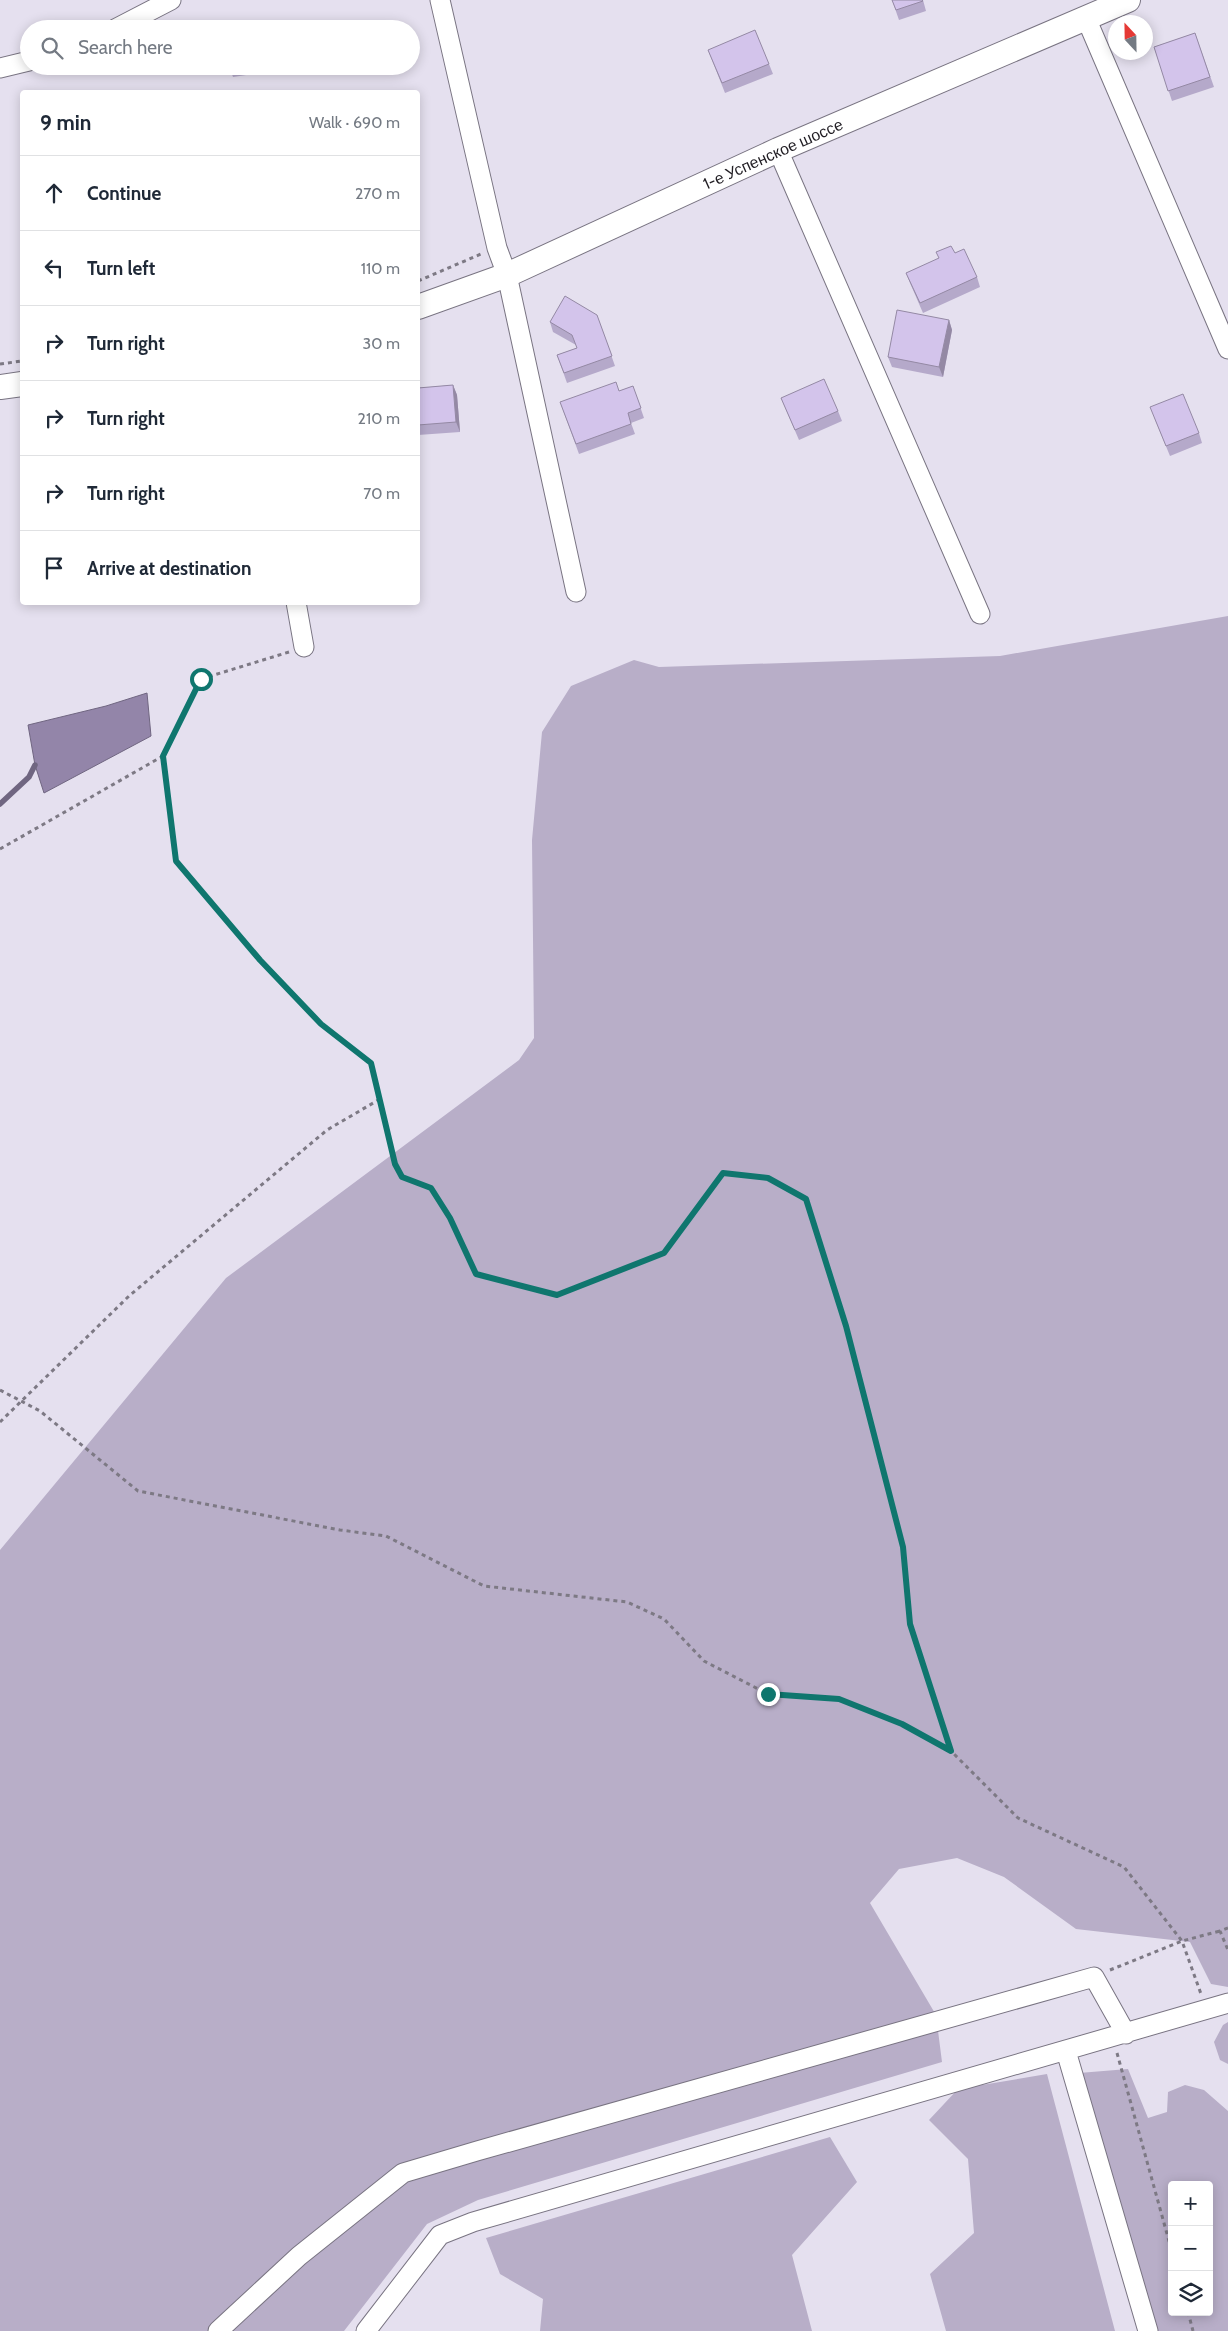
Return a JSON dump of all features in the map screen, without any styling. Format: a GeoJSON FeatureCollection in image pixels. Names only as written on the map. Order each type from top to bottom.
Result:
{"type":"FeatureCollection","features":[{"type":"Feature","properties":{"kind":"main road","name":"1-е Успенское шоссе"},"geometry":{"type":"LineString","coordinates":[[420,306],[507,275],[778,150],[1128,0]]}},
{"type":"Feature","properties":{"kind":"main road"},"geometry":{"type":"LineString","coordinates":[[0,387],[20,384]]}},
{"type":"Feature","properties":{"kind":"street"},"geometry":{"type":"LineString","coordinates":[[132,20],[171,0]]}},
{"type":"Feature","properties":{"kind":"street"},"geometry":{"type":"LineString","coordinates":[[440,0],[498,248],[507,275],[576,592]]}},
{"type":"Feature","properties":{"kind":"street"},"geometry":{"type":"LineString","coordinates":[[1086,18],[1228,349]]}},
{"type":"Feature","properties":{"kind":"street"},"geometry":{"type":"LineString","coordinates":[[0,68],[20,63]]}},
{"type":"Feature","properties":{"kind":"street"},"geometry":{"type":"LineString","coordinates":[[778,150],[980,614]]}},
{"type":"Feature","properties":{"kind":"street"},"geometry":{"type":"LineString","coordinates":[[297,605],[304,647]]}},
{"type":"Feature","properties":{"kind":"street"},"geometry":{"type":"LineString","coordinates":[[218,2331],[299,2256],[403,2174],[496,2145],[1094,1977],[1119,2036]]}},
{"type":"Feature","properties":{"kind":"street"},"geometry":{"type":"LineString","coordinates":[[366,2331],[440,2235],[473,2222],[1228,2003]]}},
{"type":"Feature","properties":{"kind":"street"},"geometry":{"type":"LineString","coordinates":[[1066,2051],[1148,2331]]}},
{"type":"Feature","properties":{"kind":"path"},"geometry":{"type":"LineString","coordinates":[[420,280],[498,248]]}},
{"type":"Feature","properties":{"kind":"path"},"geometry":{"type":"LineString","coordinates":[[0,364],[20,361]]}},
{"type":"Feature","properties":{"kind":"path"},"geometry":{"type":"LineString","coordinates":[[304,647],[201,679],[163,756],[176,861],[260,960],[321,1024],[371,1063],[395,1164],[402,1177],[431,1188],[450,1218],[476,1274],[557,1295],[664,1253],[723,1173],[768,1178],[806,1199],[846,1326],[903,1547],[910,1624],[951,1751]]}},
{"type":"Feature","properties":{"kind":"path"},"geometry":{"type":"LineString","coordinates":[[0,849],[163,756]]}},
{"type":"Feature","properties":{"kind":"path"},"geometry":{"type":"LineString","coordinates":[[0,1422],[23,1402],[129,1296],[328,1130],[380,1099]]}},
{"type":"Feature","properties":{"kind":"path"},"geometry":{"type":"LineString","coordinates":[[0,1390],[40,1411],[138,1491],[340,1530],[386,1536],[484,1586],[627,1602],[664,1619],[704,1661],[768,1694],[839,1699],[902,1724],[951,1751],[1018,1818],[1124,1867],[1182,1941],[1206,2009]]}},
{"type":"Feature","properties":{"kind":"path"},"geometry":{"type":"LineString","coordinates":[[1094,1977],[1182,1941],[1228,1928]]}},
{"type":"Feature","properties":{"kind":"path"},"geometry":{"type":"LineString","coordinates":[[1220,1931],[1228,1950]]}},
{"type":"Feature","properties":{"kind":"path"},"geometry":{"type":"LineString","coordinates":[[1119,2036],[1168,2236]]}},
{"type":"Feature","properties":{"kind":"path"},"geometry":{"type":"LineString","coordinates":[[1189,2316],[1194,2331]]}},
{"type":"Feature","properties":{"kind":"shaded area"},"geometry":{"type":"Polygon","coordinates":[[[1228,616],[1228,1987],[1211,1984],[1190,1942],[1076,1929],[1004,1877],[957,1858],[899,1869],[870,1903],[936,2015],[942,2062],[478,2200],[427,2224],[344,2331],[0,2331],[0,1550],[226,1278],[519,1060],[534,1038],[532,840],[542,732],[571,686],[634,660],[659,667],[1000,656],[1228,616]]]}},
{"type":"Feature","properties":{"kind":"shaded area"},"geometry":{"type":"Polygon","coordinates":[[[147,693],[151,736],[44,793],[35,765],[28,725],[106,706],[147,693]]]}},
{"type":"Feature","properties":{"kind":"shaded area"},"geometry":{"type":"Polygon","coordinates":[[[1228,2022],[1228,2064],[1220,2060],[1214,2042],[1223,2025],[1228,2022]]]}},
{"type":"Feature","properties":{"kind":"shaded area"},"geometry":{"type":"Polygon","coordinates":[[[1128,2069],[1148,2118],[1167,2112],[1168,2092],[1185,2085],[1204,2090],[1228,2111],[1228,2331],[1154,2331],[1079,2073],[1128,2069]]]}},
{"type":"Feature","properties":{"kind":"shaded area"},"geometry":{"type":"Polygon","coordinates":[[[1047,2074],[1115,2331],[946,2331],[930,2274],[974,2233],[968,2159],[929,2120],[958,2089],[1047,2074]]]}},
{"type":"Feature","properties":{"kind":"shaded area"},"geometry":{"type":"Polygon","coordinates":[[[830,2137],[857,2182],[792,2255],[812,2331],[540,2331],[543,2299],[500,2274],[486,2238],[830,2137]]]}},
{"type":"Feature","properties":{"kind":"building"},"geometry":{"type":"Polygon","coordinates":[[[892,0],[922,0],[923,1],[896,10],[892,0]]]}},
{"type":"Feature","properties":{"kind":"building"},"geometry":{"type":"Polygon","coordinates":[[[755,30],[769,64],[722,83],[708,50],[755,30]]]}},
{"type":"Feature","properties":{"kind":"building"},"geometry":{"type":"Polygon","coordinates":[[[1195,33],[1210,77],[1168,91],[1154,47],[1195,33]]]}},
{"type":"Feature","properties":{"kind":"building"},"geometry":{"type":"Polygon","coordinates":[[[951,246],[955,253],[964,249],[977,277],[920,303],[906,273],[939,258],[936,252],[951,246]]]}},
{"type":"Feature","properties":{"kind":"building"},"geometry":{"type":"Polygon","coordinates":[[[565,296],[597,315],[612,356],[564,373],[557,355],[577,348],[572,335],[550,322],[565,296]]]}},
{"type":"Feature","properties":{"kind":"building"},"geometry":{"type":"Polygon","coordinates":[[[897,310],[949,320],[939,367],[888,357],[897,310]]]}},
{"type":"Feature","properties":{"kind":"building"},"geometry":{"type":"Polygon","coordinates":[[[824,379],[838,411],[795,430],[781,398],[824,379]]]}},
{"type":"Feature","properties":{"kind":"building"},"geometry":{"type":"Polygon","coordinates":[[[616,382],[619,391],[633,386],[641,408],[628,413],[631,424],[576,444],[560,402],[616,382]]]}},
{"type":"Feature","properties":{"kind":"building"},"geometry":{"type":"Polygon","coordinates":[[[453,385],[456,422],[420,425],[420,388],[453,385]]]}},
{"type":"Feature","properties":{"kind":"building"},"geometry":{"type":"Polygon","coordinates":[[[1183,394],[1199,433],[1166,446],[1150,407],[1183,394]]]}},
{"type":"Feature","properties":{"kind":"waterway"},"geometry":{"type":"LineString","coordinates":[[0,804],[29,777],[35,765]]}},
{"type":"Feature","properties":{"kind":"route"},"geometry":{"type":"LineString","coordinates":[[201,679],[163,756],[176,861],[260,960],[321,1024],[371,1063],[395,1164],[402,1177],[431,1188],[450,1218],[476,1274],[557,1295],[664,1253],[723,1173],[768,1178],[806,1199],[846,1326],[903,1547],[910,1624],[951,1751],[902,1724],[839,1699],[768,1694]]}}]}
